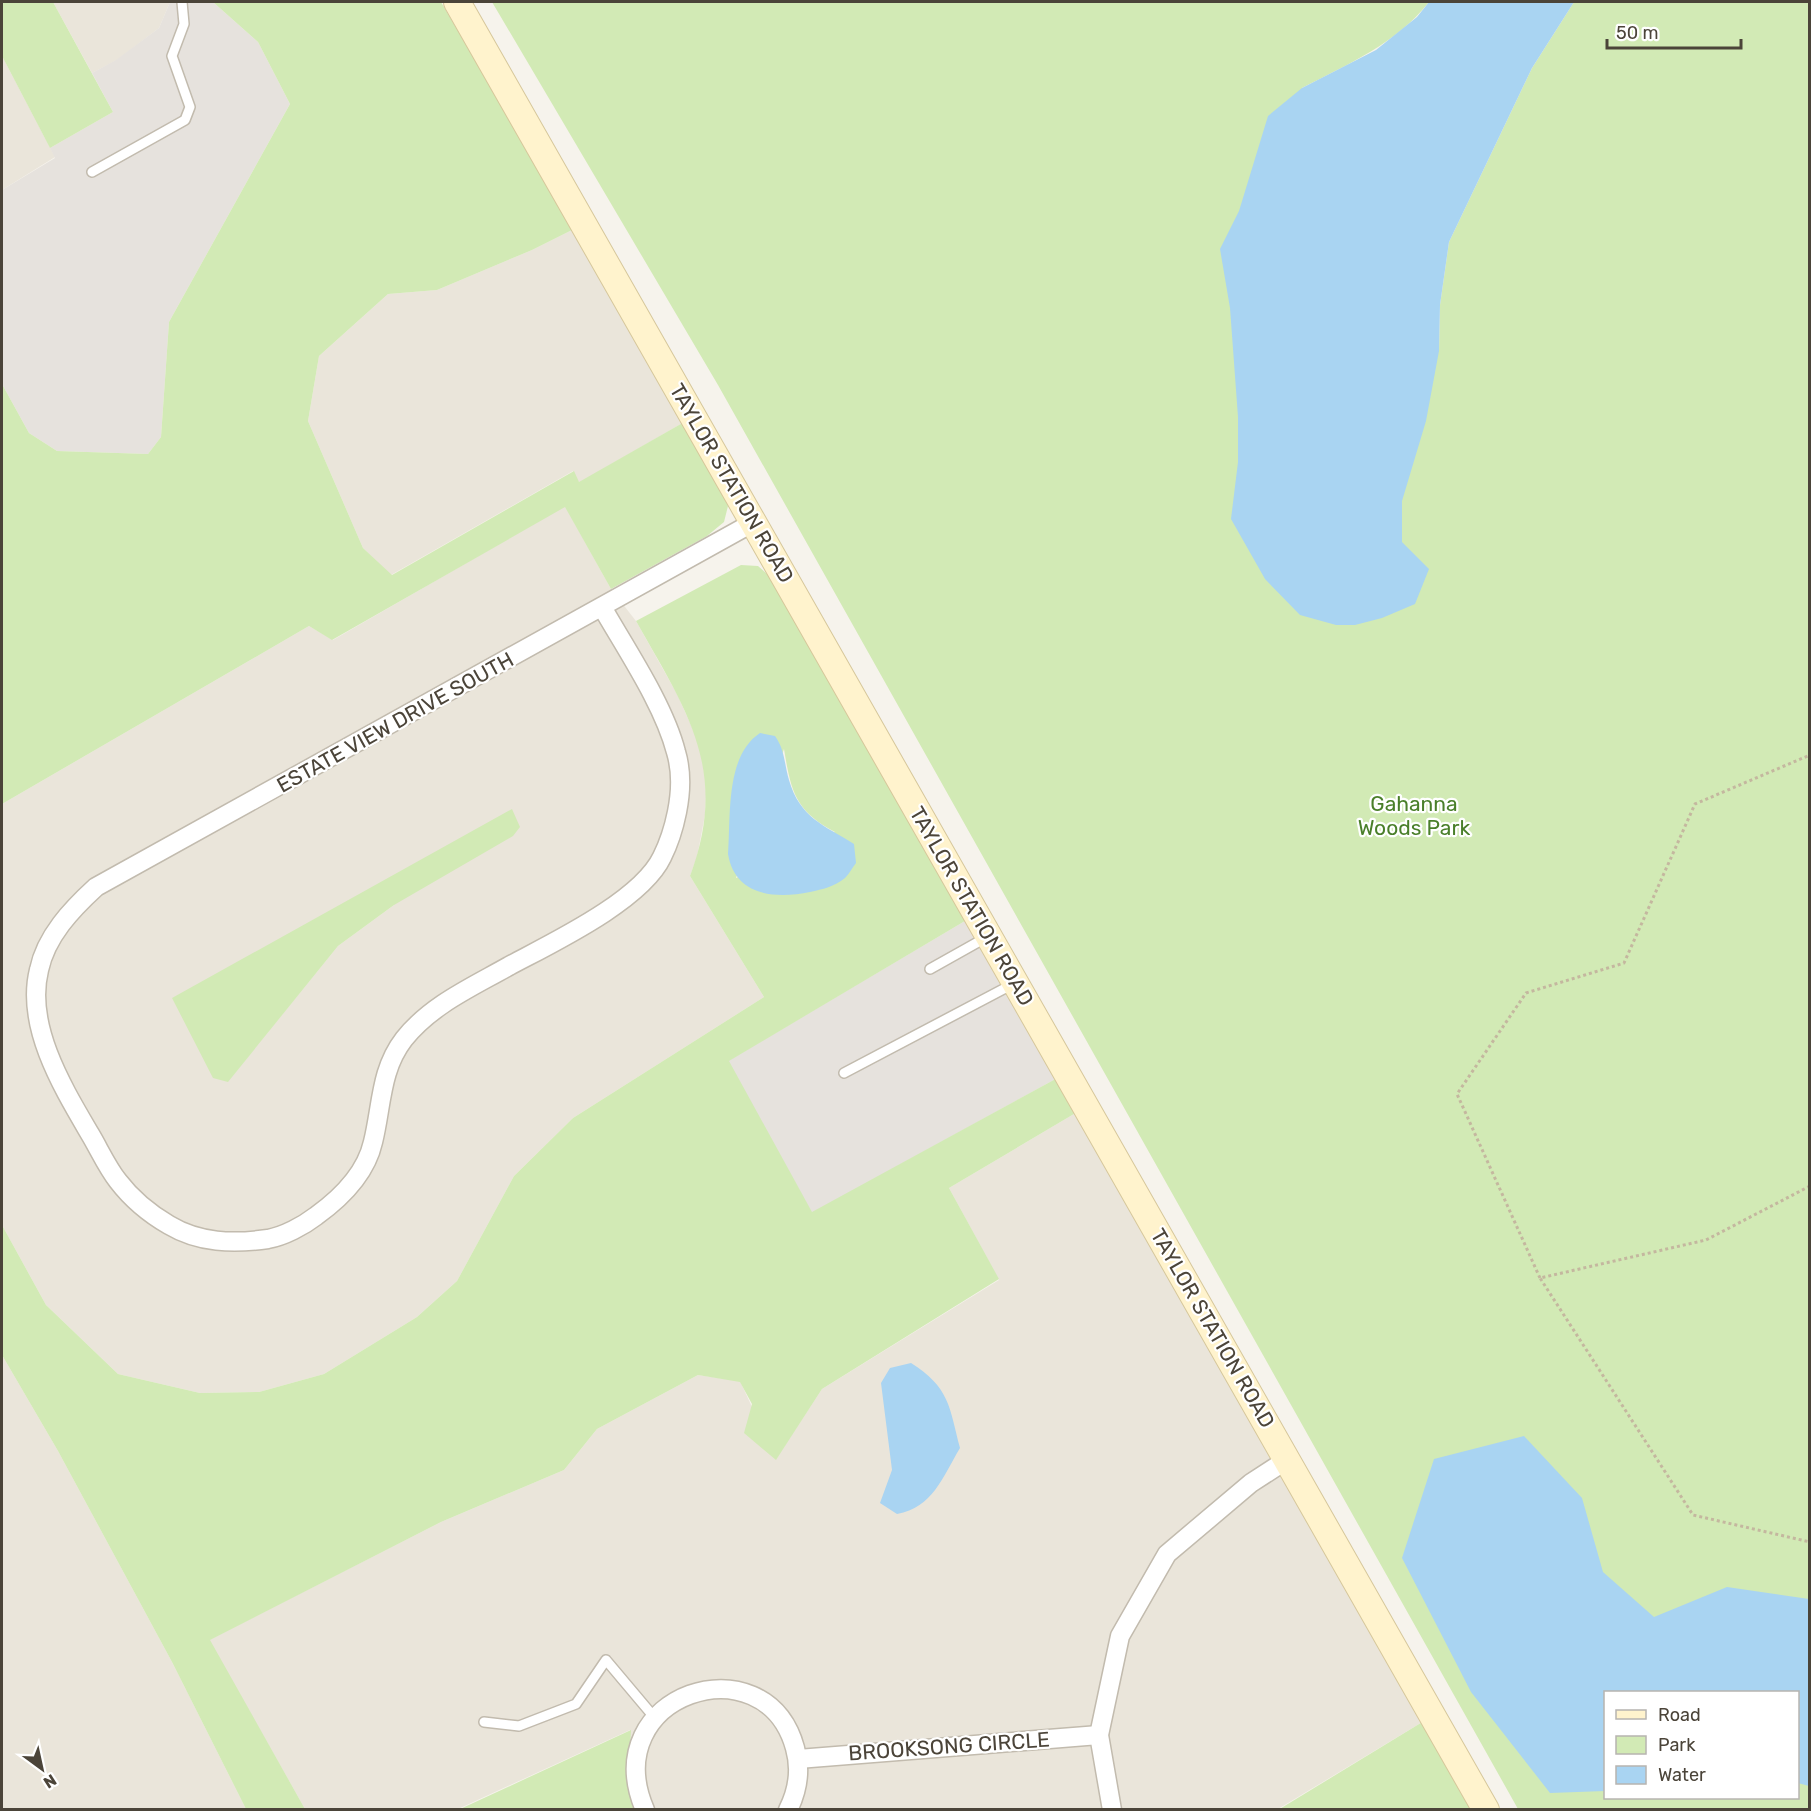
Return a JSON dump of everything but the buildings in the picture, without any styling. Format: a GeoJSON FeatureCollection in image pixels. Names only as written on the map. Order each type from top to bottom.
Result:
{"type":"FeatureCollection","features":[{"type":"Feature","properties":{"kind":"main road","name":"TAYLOR STATION ROAD"},"geometry":{"type":"LineString","coordinates":[[457,2],[1486,1809]]}},
{"type":"Feature","properties":{"kind":"street","name":"ESTATE VIEW DRIVE SOUTH"},"geometry":{"type":"LineString","coordinates":[[602,607],[663,717],[677,752],[681,789],[674,824],[661,860],[608,912],[451,998],[419,1023],[402,1041],[390,1063],[382,1086],[373,1144],[357,1177],[334,1203],[304,1224],[273,1238],[238,1242],[202,1240],[170,1226],[143,1208],[118,1180],[56,1075],[36,1008],[39,969],[51,940],[71,910],[96,888],[754,522]]}},
{"type":"Feature","properties":{"kind":"street"},"geometry":{"type":"LineString","coordinates":[[1112,1809],[1100,1735],[1120,1636],[1167,1554],[1251,1483],[1288,1459]]}},
{"type":"Feature","properties":{"kind":"street"},"geometry":{"type":"LineString","coordinates":[[645,1809],[638,1793],[635,1773],[636,1753],[643,1734],[654,1717],[670,1703],[689,1693],[709,1689],[730,1689],[750,1695],[768,1706],[782,1721],[793,1739],[798,1759],[798,1779],[788,1809]]}},
{"type":"Feature","properties":{"kind":"street","name":"BROOKSONG CIRCLE"},"geometry":{"type":"LineString","coordinates":[[798,1759],[1100,1735]]}},
{"type":"Feature","properties":{"kind":"lane"},"geometry":{"type":"LineString","coordinates":[[92,172],[185,120],[190,107],[172,56],[184,24],[182,2]]}},
{"type":"Feature","properties":{"kind":"lane"},"geometry":{"type":"LineString","coordinates":[[930,969],[989,936]]}},
{"type":"Feature","properties":{"kind":"lane"},"geometry":{"type":"LineString","coordinates":[[843,1073],[1015,982]]}},
{"type":"Feature","properties":{"kind":"lane"},"geometry":{"type":"LineString","coordinates":[[484,1722],[519,1726],[576,1704],[606,1660],[654,1717]]}},
{"type":"Feature","properties":{"kind":"path"},"geometry":{"type":"LineString","coordinates":[[1809,755],[1695,804],[1624,963],[1526,993],[1457,1094],[1540,1278],[1693,1515],[1809,1542]]}},
{"type":"Feature","properties":{"kind":"path"},"geometry":{"type":"LineString","coordinates":[[1540,1278],[1706,1240],[1809,1186]]}},
{"type":"Feature","properties":{"kind":"shaded area"},"geometry":{"type":"Polygon","coordinates":[[[53,2],[170,2],[159,28],[117,60],[92,73],[53,2]]]}},
{"type":"Feature","properties":{"kind":"shaded area"},"geometry":{"type":"Polygon","coordinates":[[[170,2],[213,2],[258,42],[290,104],[169,322],[161,437],[148,454],[57,451],[29,433],[2,384],[2,190],[55,158],[50,148],[113,112],[92,73],[116,60],[159,28],[170,2]]]}},
{"type":"Feature","properties":{"kind":"shaded area"},"geometry":{"type":"Polygon","coordinates":[[[2,56],[55,157],[2,190],[2,56]]]}},
{"type":"Feature","properties":{"kind":"shaded area"},"geometry":{"type":"Polygon","coordinates":[[[574,229],[686,421],[579,483],[573,471],[391,575],[363,548],[308,421],[319,356],[388,294],[437,290],[532,250],[574,229]]]}},
{"type":"Feature","properties":{"kind":"shaded area"},"geometry":{"type":"Polygon","coordinates":[[[565,506],[611,589],[636,621],[677,694],[699,743],[707,779],[705,815],[697,857],[690,876],[764,997],[573,1118],[514,1176],[457,1281],[417,1317],[324,1374],[259,1392],[200,1393],[118,1374],[46,1305],[2,1225],[2,804],[309,626],[333,640],[565,506]],[[394,905],[173,998],[228,1081],[338,946],[394,905]]]}},
{"type":"Feature","properties":{"kind":"shaded area"},"geometry":{"type":"Polygon","coordinates":[[[970,918],[1061,1076],[812,1213],[728,1061],[970,918]]]}},
{"type":"Feature","properties":{"kind":"shaded area"},"geometry":{"type":"Polygon","coordinates":[[[1079,1111],[1424,1721],[1278,1809],[636,1809],[629,1770],[630,1730],[458,1809],[305,1809],[209,1640],[441,1522],[564,1470],[597,1429],[698,1375],[740,1381],[776,1459],[822,1389],[999,1280],[949,1188],[1079,1111]]]}},
{"type":"Feature","properties":{"kind":"shaded area"},"geometry":{"type":"Polygon","coordinates":[[[2,1355],[58,1451],[172,1662],[246,1809],[2,1809],[2,1355]]]}},
{"type":"Feature","properties":{"kind":"green space"},"geometry":{"type":"Polygon","coordinates":[[[2,2],[53,2],[113,112],[50,148],[2,56],[2,2]]]}},
{"type":"Feature","properties":{"kind":"green space"},"geometry":{"type":"Polygon","coordinates":[[[213,2],[441,2],[574,229],[532,250],[437,290],[388,294],[319,356],[308,421],[363,548],[392,575],[574,471],[579,482],[686,421],[719,480],[728,506],[724,522],[707,536],[611,589],[565,507],[332,640],[309,626],[2,804],[2,384],[29,433],[57,451],[148,454],[161,437],[169,322],[290,104],[258,42],[213,2]]]}},
{"type":"Feature","properties":{"kind":"green space","name":"Gahanna Woods Park"},"geometry":{"type":"Polygon","coordinates":[[[492,2],[1429,2],[1402,30],[1370,52],[1302,88],[1439,351],[1440,305],[1449,242],[1532,68],[1574,2],[1809,2],[1809,1809],[1518,1809],[718,385],[492,2]]]}},
{"type":"Feature","properties":{"kind":"green space"},"geometry":{"type":"Polygon","coordinates":[[[741,565],[758,566],[775,581],[970,918],[729,1061],[812,1212],[1061,1076],[1079,1111],[949,1188],[999,1279],[822,1389],[776,1460],[744,1433],[752,1404],[740,1382],[698,1375],[597,1429],[564,1470],[441,1522],[210,1640],[305,1809],[246,1809],[172,1662],[58,1451],[2,1355],[2,1225],[46,1305],[118,1374],[200,1393],[259,1392],[324,1374],[417,1317],[457,1281],[514,1176],[573,1118],[764,997],[690,876],[701,838],[705,804],[704,772],[697,742],[686,713],[636,621],[741,565]],[[784,749],[736,878],[835,832],[803,808],[789,777],[784,749]]]}},
{"type":"Feature","properties":{"kind":"green space"},"geometry":{"type":"Polygon","coordinates":[[[512,809],[520,827],[513,836],[394,905],[338,946],[228,1082],[213,1078],[172,998],[512,809]]]}},
{"type":"Feature","properties":{"kind":"green space"},"geometry":{"type":"Polygon","coordinates":[[[1424,1721],[1474,1810],[1278,1810],[1424,1721]]]}},
{"type":"Feature","properties":{"kind":"green space"},"geometry":{"type":"Polygon","coordinates":[[[631,1730],[629,1770],[636,1809],[458,1810],[631,1730]]]}},
{"type":"Feature","properties":{"kind":"water"},"geometry":{"type":"Polygon","coordinates":[[[1429,2],[1574,2],[1532,68],[1449,242],[1440,305],[1439,351],[1426,421],[1402,501],[1402,542],[1429,569],[1415,604],[1382,618],[1355,625],[1336,625],[1300,615],[1265,579],[1231,519],[1238,462],[1238,417],[1230,308],[1220,249],[1239,211],[1268,116],[1302,88],[1376,50],[1417,17],[1429,2]]]}},
{"type":"Feature","properties":{"kind":"water"},"geometry":{"type":"Polygon","coordinates":[[[760,733],[775,736],[778,741],[794,793],[806,812],[854,844],[856,863],[845,878],[837,884],[797,894],[771,894],[748,886],[739,879],[732,868],[728,854],[730,805],[735,771],[749,743],[760,733]]]}},
{"type":"Feature","properties":{"kind":"water"},"geometry":{"type":"Polygon","coordinates":[[[911,1363],[934,1381],[941,1390],[950,1409],[960,1448],[942,1480],[928,1498],[920,1505],[897,1514],[880,1503],[892,1470],[881,1383],[890,1368],[911,1363]]]}},
{"type":"Feature","properties":{"kind":"water"},"geometry":{"type":"Polygon","coordinates":[[[1524,1436],[1582,1498],[1603,1572],[1654,1617],[1727,1587],[1809,1599],[1809,1786],[1799,1783],[1799,1691],[1604,1691],[1604,1791],[1550,1793],[1471,1692],[1402,1558],[1434,1459],[1524,1436]]]}}]}
